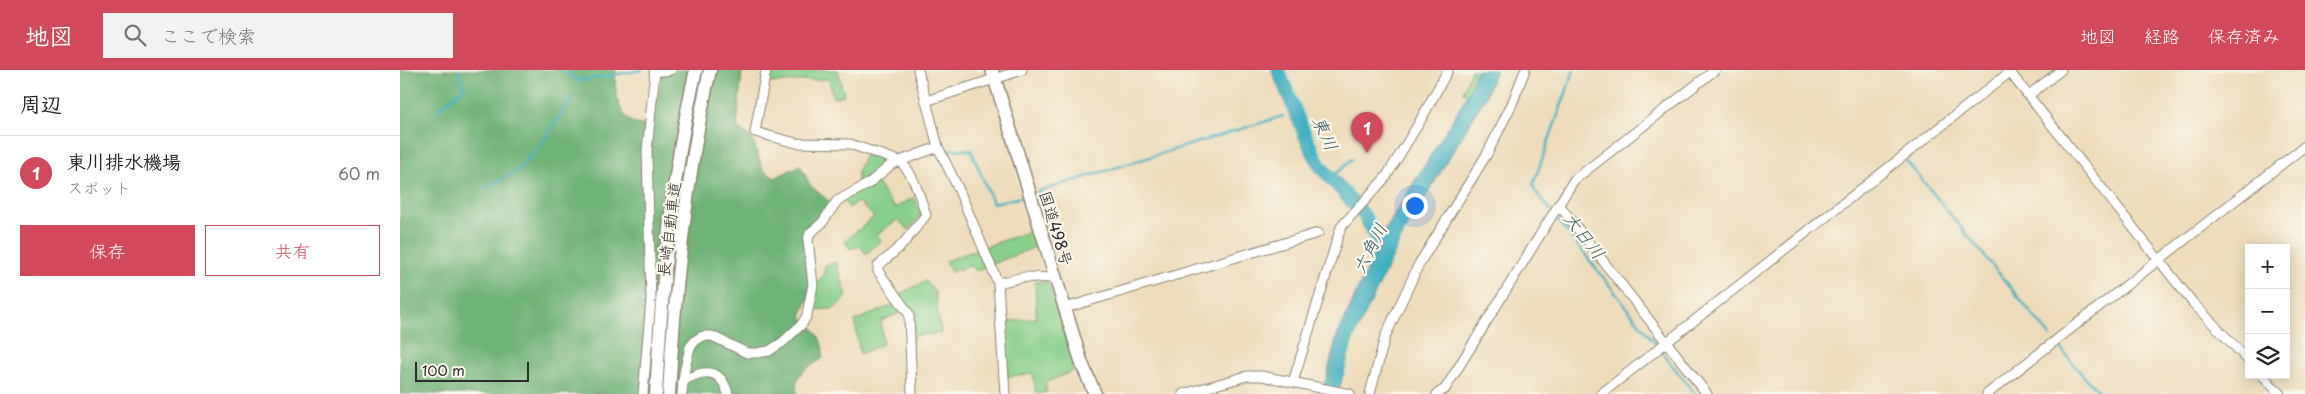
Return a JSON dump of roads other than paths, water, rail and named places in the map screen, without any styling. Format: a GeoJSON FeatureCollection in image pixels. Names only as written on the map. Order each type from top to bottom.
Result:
{"type":"FeatureCollection","features":[{"type":"Feature","properties":{"kind":"highway","name":"長崎自動車道"},"geometry":{"type":"LineString","coordinates":[[656,394],[668,251],[679,163],[696,70]]}},
{"type":"Feature","properties":{"kind":"highway","name":"長崎自動車道"},"geometry":{"type":"LineString","coordinates":[[669,394],[681,251],[692,166],[710,70]]}},
{"type":"Feature","properties":{"kind":"highway","name":"国道498号"},"geometry":{"type":"LineString","coordinates":[[993,74],[1082,364],[1095,394]]}},
{"type":"Feature","properties":{"kind":"street"},"geometry":{"type":"LineString","coordinates":[[643,394],[651,299],[647,151],[655,71],[670,70]]}},
{"type":"Feature","properties":{"kind":"street"},"geometry":{"type":"LineString","coordinates":[[766,70],[755,132],[796,142],[850,144],[899,161],[905,165],[909,173],[926,215],[902,245],[878,266],[878,270],[908,314],[912,394]]}},
{"type":"Feature","properties":{"kind":"street"},"geometry":{"type":"LineString","coordinates":[[918,70],[938,147],[958,188],[998,283],[1004,394]]}},
{"type":"Feature","properties":{"kind":"street"},"geometry":{"type":"LineString","coordinates":[[926,101],[993,74],[1022,70]]}},
{"type":"Feature","properties":{"kind":"street"},"geometry":{"type":"LineString","coordinates":[[1296,382],[1341,227],[1386,177],[1420,123],[1448,70]]}},
{"type":"Feature","properties":{"kind":"street"},"geometry":{"type":"LineString","coordinates":[[1370,394],[1385,337],[1419,264],[1492,146],[1512,104],[1525,70]]}},
{"type":"Feature","properties":{"kind":"street"},"geometry":{"type":"LineString","coordinates":[[1438,394],[1445,389],[1560,206],[1574,180],[1715,70]]}},
{"type":"Feature","properties":{"kind":"street"},"geometry":{"type":"LineString","coordinates":[[2029,95],[2061,70]]}},
{"type":"Feature","properties":{"kind":"street"},"geometry":{"type":"LineString","coordinates":[[1601,394],[2009,71],[2193,304],[2245,357]]}},
{"type":"Feature","properties":{"kind":"street"},"geometry":{"type":"LineString","coordinates":[[1987,394],[2305,146]]}},
{"type":"Feature","properties":{"kind":"street"},"geometry":{"type":"LineString","coordinates":[[682,394],[682,382],[690,347],[696,340],[703,336],[712,336],[747,352],[758,353],[769,350],[783,342],[802,324],[809,308],[813,286],[808,240],[810,233],[822,223],[837,201],[868,184],[892,164],[938,147]]}},
{"type":"Feature","properties":{"kind":"street"},"geometry":{"type":"LineString","coordinates":[[1560,206],[1707,394]]}},
{"type":"Feature","properties":{"kind":"street"},"geometry":{"type":"LineString","coordinates":[[1065,308],[1318,233]]}},
{"type":"Feature","properties":{"kind":"street"},"geometry":{"type":"LineString","coordinates":[[998,283],[1024,277],[1056,278]]}},
{"type":"Feature","properties":{"kind":"street"},"geometry":{"type":"LineString","coordinates":[[682,382],[700,372],[708,372],[723,380],[728,394]]}},
{"type":"Feature","properties":{"kind":"street"},"geometry":{"type":"LineString","coordinates":[[1183,394],[1247,376],[1262,376],[1350,394]]}},
{"type":"Feature","properties":{"kind":"street"},"geometry":{"type":"LineString","coordinates":[[2266,379],[2280,394]]}},
{"type":"Feature","properties":{"kind":"water"},"geometry":{"type":"Polygon","coordinates":[[[1477,70],[1496,70],[1485,98],[1405,231],[1352,342],[1338,394],[1322,394],[1337,336],[1384,231],[1467,96],[1477,70]]]}},
{"type":"Feature","properties":{"kind":"waterway"},"geometry":{"type":"LineString","coordinates":[[437,110],[462,90],[464,84],[459,75],[460,70]]}},
{"type":"Feature","properties":{"kind":"waterway"},"geometry":{"type":"LineString","coordinates":[[562,70],[579,81],[642,70]]}},
{"type":"Feature","properties":{"kind":"waterway","name":"東川"},"geometry":{"type":"LineString","coordinates":[[1278,70],[1320,166],[1363,214],[1386,253]]}},
{"type":"Feature","properties":{"kind":"waterway","name":"大日川"},"geometry":{"type":"LineString","coordinates":[[1551,211],[1535,191],[1533,185],[1574,70]]}},
{"type":"Feature","properties":{"kind":"waterway"},"geometry":{"type":"LineString","coordinates":[[484,189],[516,172],[538,149],[573,97]]}},
{"type":"Feature","properties":{"kind":"waterway"},"geometry":{"type":"LineString","coordinates":[[1037,192],[1283,116]]}},
{"type":"Feature","properties":{"kind":"waterway"},"geometry":{"type":"LineString","coordinates":[[935,124],[944,149],[971,150],[993,203],[1022,197]]}},
{"type":"Feature","properties":{"kind":"waterway"},"geometry":{"type":"LineString","coordinates":[[1331,178],[1352,159]]}},
{"type":"Feature","properties":{"kind":"waterway"},"geometry":{"type":"LineString","coordinates":[[1905,159],[2051,337]]}},
{"type":"Feature","properties":{"kind":"waterway","name":"大日川"},"geometry":{"type":"LineString","coordinates":[[1554,215],[1658,347]]}},
{"type":"Feature","properties":{"kind":"waterway"},"geometry":{"type":"LineString","coordinates":[[2057,344],[2086,379],[2102,394]]}},
{"type":"Feature","properties":{"kind":"waterway","name":"大日川"},"geometry":{"type":"LineString","coordinates":[[1661,351],[1695,394]]}},
{"type":"Feature","properties":{"kind":"place","name":"東川排水機場"},"geometry":{"type":"Point","coordinates":[1367,153]}},
{"type":"Feature","properties":{"kind":"water label","name":"六角川"},"geometry":{"type":"Point","coordinates":[1369,248]}}]}
